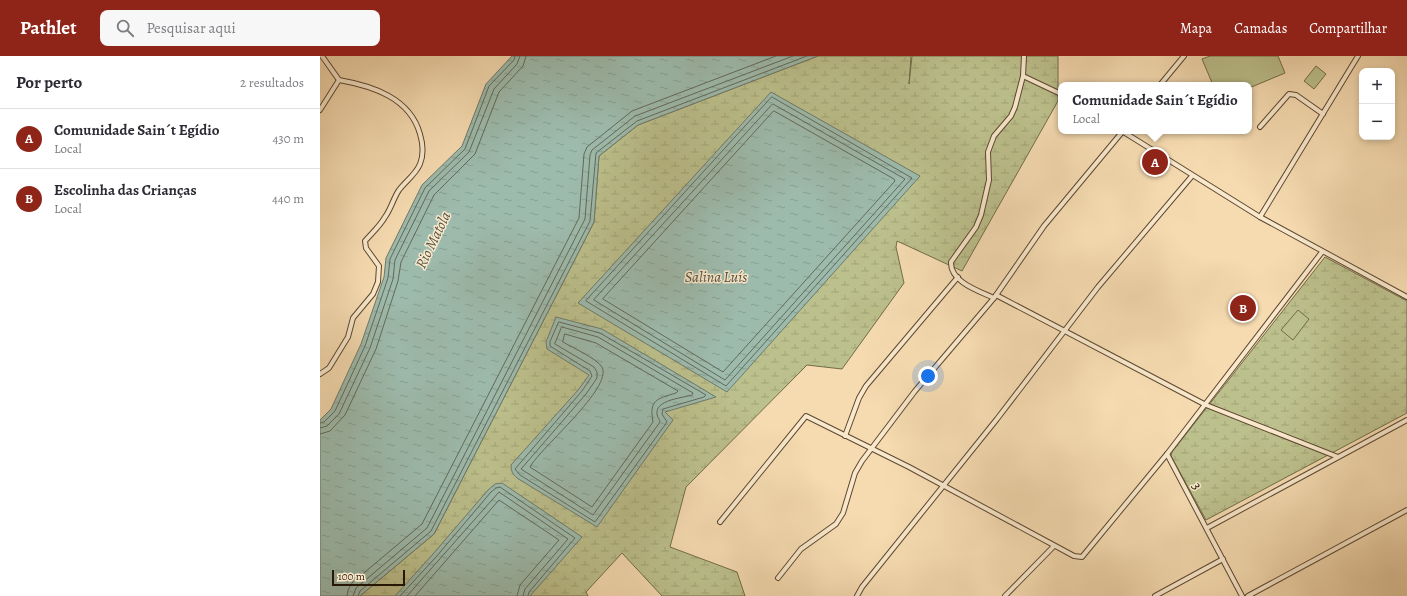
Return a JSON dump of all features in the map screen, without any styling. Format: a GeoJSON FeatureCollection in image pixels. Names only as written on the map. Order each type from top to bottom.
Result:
{"type":"FeatureCollection","features":[{"type":"Feature","properties":{"kind":"street"},"geometry":{"type":"LineString","coordinates":[[320,374],[329,368],[348,338],[353,318],[376,288],[379,266],[366,248],[366,240],[384,218],[396,195],[416,171],[423,152],[422,140],[414,119],[400,104],[388,95],[370,87],[339,80],[322,56]]}},
{"type":"Feature","properties":{"kind":"street"},"geometry":{"type":"LineString","coordinates":[[1024,56],[1023,76],[1015,107],[1011,116],[994,136],[988,152],[989,180],[981,215],[976,227],[952,262],[953,272],[968,285],[995,296],[1065,331],[1206,405],[1338,457]]}},
{"type":"Feature","properties":{"kind":"street"},"geometry":{"type":"LineString","coordinates":[[1162,82],[1184,56]]}},
{"type":"Feature","properties":{"kind":"street"},"geometry":{"type":"LineString","coordinates":[[1260,217],[1358,56]]}},
{"type":"Feature","properties":{"kind":"street"},"geometry":{"type":"LineString","coordinates":[[1023,76],[1058,93]]}},
{"type":"Feature","properties":{"kind":"street"},"geometry":{"type":"LineString","coordinates":[[320,110],[339,80]]}},
{"type":"Feature","properties":{"kind":"street"},"geometry":{"type":"LineString","coordinates":[[1260,127],[1289,94],[1296,95],[1323,114]]}},
{"type":"Feature","properties":{"kind":"street"},"geometry":{"type":"LineString","coordinates":[[778,578],[806,544],[836,524],[845,508],[855,474],[872,449],[915,391],[995,296],[1044,226],[1120,134]]}},
{"type":"Feature","properties":{"kind":"street"},"geometry":{"type":"LineString","coordinates":[[1127,134],[1260,217],[1407,297]]}},
{"type":"Feature","properties":{"kind":"street"},"geometry":{"type":"LineString","coordinates":[[857,596],[862,587],[944,487],[1122,257],[1192,176]]}},
{"type":"Feature","properties":{"kind":"street"},"geometry":{"type":"LineString","coordinates":[[720,522],[806,416],[872,449],[1054,546],[1074,556],[1082,557],[1206,405],[1322,252]]}},
{"type":"Feature","properties":{"kind":"street"},"geometry":{"type":"LineString","coordinates":[[845,436],[866,386],[958,277]]}},
{"type":"Feature","properties":{"kind":"street"},"geometry":{"type":"LineString","coordinates":[[1206,528],[1407,420]]}},
{"type":"Feature","properties":{"kind":"street","name":"3"},"geometry":{"type":"LineString","coordinates":[[1167,454],[1242,596]]}},
{"type":"Feature","properties":{"kind":"street"},"geometry":{"type":"LineString","coordinates":[[1248,596],[1407,510]]}},
{"type":"Feature","properties":{"kind":"street"},"geometry":{"type":"LineString","coordinates":[[1005,596],[1054,546]]}},
{"type":"Feature","properties":{"kind":"street"},"geometry":{"type":"LineString","coordinates":[[1155,596],[1223,559]]}},
{"type":"Feature","properties":{"kind":"green space"},"geometry":{"type":"Polygon","coordinates":[[[818,56],[911,56],[909,84],[912,56],[1058,56],[1058,101],[962,271],[897,241],[896,247],[904,283],[842,369],[807,365],[686,487],[670,547],[737,572],[745,596],[662,596],[622,553],[586,592],[588,596],[360,596],[434,534],[594,222],[599,156],[638,125],[818,56]]]}},
{"type":"Feature","properties":{"kind":"green space"},"geometry":{"type":"Polygon","coordinates":[[[1210,56],[1278,56],[1285,73],[1252,87],[1252,82],[1212,82],[1202,59],[1210,56]]]}},
{"type":"Feature","properties":{"kind":"green space"},"geometry":{"type":"Polygon","coordinates":[[[1316,66],[1326,74],[1314,89],[1304,81],[1316,66]]]}},
{"type":"Feature","properties":{"kind":"green space"},"geometry":{"type":"Polygon","coordinates":[[[1325,257],[1407,301],[1407,413],[1206,520],[1171,456],[1172,452],[1325,257]]]}},
{"type":"Feature","properties":{"kind":"green space"},"geometry":{"type":"Polygon","coordinates":[[[1298,310],[1309,319],[1293,340],[1281,330],[1298,310]]]}},
{"type":"Feature","properties":{"kind":"water","name":"Rio Matola"},"geometry":{"type":"Polygon","coordinates":[[[512,56],[818,56],[638,125],[599,156],[594,222],[434,534],[360,596],[320,596],[320,420],[331,409],[361,344],[384,277],[386,258],[422,185],[462,146],[486,84],[512,56]]]}},
{"type":"Feature","properties":{"kind":"water","name":"Salina Luís"},"geometry":{"type":"Polygon","coordinates":[[[771,92],[920,176],[727,392],[578,303],[771,92]]]}},
{"type":"Feature","properties":{"kind":"water"},"geometry":{"type":"Polygon","coordinates":[[[556,317],[602,329],[716,397],[665,412],[673,420],[597,527],[517,478],[511,469],[511,465],[579,389],[589,375],[547,349],[546,342],[556,317]]]}},
{"type":"Feature","properties":{"kind":"water"},"geometry":{"type":"Polygon","coordinates":[[[502,483],[582,537],[530,596],[395,596],[488,490],[495,484],[502,483]]]}},
{"type":"Feature","properties":{"kind":"place","name":"Comunidade Sain´t Egídio"},"geometry":{"type":"Point","coordinates":[1155,162]}},
{"type":"Feature","properties":{"kind":"place","name":"Escolinha das Crianças"},"geometry":{"type":"Point","coordinates":[1243,308]}}]}
